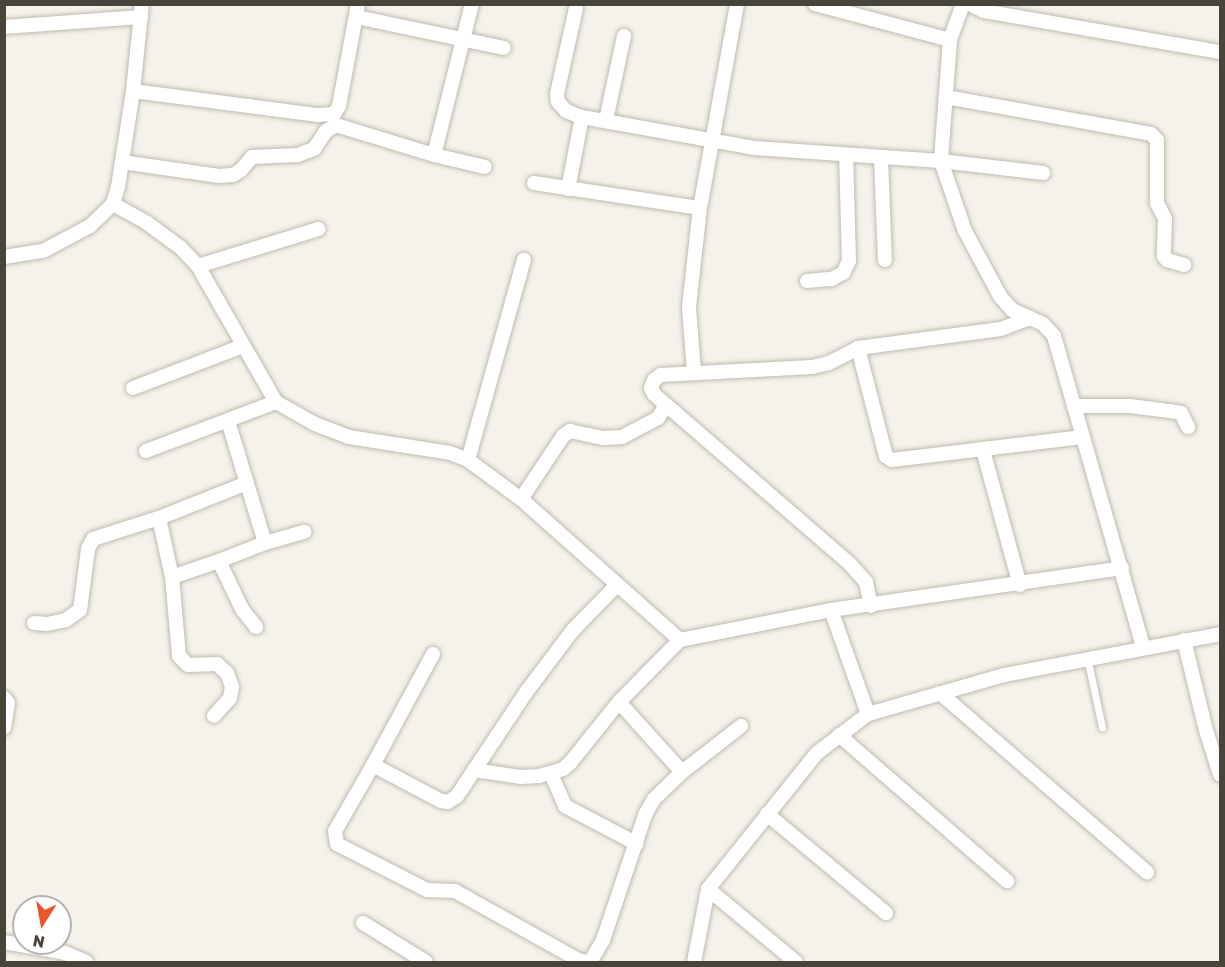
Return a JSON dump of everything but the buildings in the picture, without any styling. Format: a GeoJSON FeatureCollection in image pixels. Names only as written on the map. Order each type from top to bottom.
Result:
{"type":"FeatureCollection","features":[{"type":"Feature","properties":{"kind":"street"},"geometry":{"type":"LineString","coordinates":[[434,155],[472,4]]}},
{"type":"Feature","properties":{"kind":"street"},"geometry":{"type":"LineString","coordinates":[[694,372],[689,307],[700,208],[737,4]]}},
{"type":"Feature","properties":{"kind":"street"},"geometry":{"type":"LineString","coordinates":[[815,4],[950,40]]}},
{"type":"Feature","properties":{"kind":"street"},"geometry":{"type":"LineString","coordinates":[[963,4],[950,40],[941,161],[965,231],[1000,296],[1012,310],[1049,328],[1054,336],[1143,646]]}},
{"type":"Feature","properties":{"kind":"street"},"geometry":{"type":"LineString","coordinates":[[969,4],[984,11],[1221,52]]}},
{"type":"Feature","properties":{"kind":"street"},"geometry":{"type":"LineString","coordinates":[[576,8],[557,94],[558,102],[566,111],[582,117],[755,148],[941,161],[1043,173]]}},
{"type":"Feature","properties":{"kind":"street"},"geometry":{"type":"LineString","coordinates":[[4,27],[141,11],[133,91],[113,204],[90,226],[43,251],[4,258]]}},
{"type":"Feature","properties":{"kind":"street"},"geometry":{"type":"LineString","coordinates":[[133,91],[326,116],[334,114],[339,106],[357,11],[463,40],[504,48]]}},
{"type":"Feature","properties":{"kind":"street"},"geometry":{"type":"LineString","coordinates":[[606,120],[624,36]]}},
{"type":"Feature","properties":{"kind":"street"},"geometry":{"type":"LineString","coordinates":[[946,97],[1151,134],[1157,140],[1157,203],[1165,219],[1164,256],[1167,260],[1184,265]]}},
{"type":"Feature","properties":{"kind":"street"},"geometry":{"type":"LineString","coordinates":[[321,141],[326,116]]}},
{"type":"Feature","properties":{"kind":"street"},"geometry":{"type":"LineString","coordinates":[[568,189],[582,117]]}},
{"type":"Feature","properties":{"kind":"street"},"geometry":{"type":"LineString","coordinates":[[122,162],[219,176],[233,175],[241,170],[252,157],[298,155],[314,149],[326,131],[336,125],[434,155],[485,167]]}},
{"type":"Feature","properties":{"kind":"street"},"geometry":{"type":"LineString","coordinates":[[807,281],[832,279],[843,273],[849,261],[846,156]]}},
{"type":"Feature","properties":{"kind":"street"},"geometry":{"type":"LineString","coordinates":[[881,158],[885,260]]}},
{"type":"Feature","properties":{"kind":"street"},"geometry":{"type":"LineString","coordinates":[[534,183],[700,208]]}},
{"type":"Feature","properties":{"kind":"street"},"geometry":{"type":"LineString","coordinates":[[113,204],[147,223],[181,248],[198,266],[276,402],[315,424],[349,437],[450,453],[468,460],[521,500],[680,640]]}},
{"type":"Feature","properties":{"kind":"street"},"geometry":{"type":"LineString","coordinates":[[198,266],[318,229]]}},
{"type":"Feature","properties":{"kind":"street"},"geometry":{"type":"LineString","coordinates":[[468,460],[524,260]]}},
{"type":"Feature","properties":{"kind":"street"},"geometry":{"type":"LineString","coordinates":[[871,606],[866,582],[850,564],[654,394],[651,388],[656,377],[694,372],[812,367],[836,360],[858,348],[1001,330],[1030,318]]}},
{"type":"Feature","properties":{"kind":"street"},"geometry":{"type":"LineString","coordinates":[[133,388],[243,346]]}},
{"type":"Feature","properties":{"kind":"street"},"geometry":{"type":"LineString","coordinates":[[858,348],[864,377],[888,458],[896,461],[1083,437]]}},
{"type":"Feature","properties":{"kind":"street"},"geometry":{"type":"LineString","coordinates":[[146,451],[276,402]]}},
{"type":"Feature","properties":{"kind":"street"},"geometry":{"type":"LineString","coordinates":[[521,500],[563,436],[570,431],[603,438],[622,437],[658,418],[666,405]]}},
{"type":"Feature","properties":{"kind":"street"},"geometry":{"type":"LineString","coordinates":[[1074,406],[1130,406],[1182,413],[1188,427]]}},
{"type":"Feature","properties":{"kind":"street"},"geometry":{"type":"LineString","coordinates":[[228,421],[265,543]]}},
{"type":"Feature","properties":{"kind":"street"},"geometry":{"type":"LineString","coordinates":[[983,450],[1020,585]]}},
{"type":"Feature","properties":{"kind":"street"},"geometry":{"type":"LineString","coordinates":[[34,623],[47,624],[66,620],[80,610],[88,549],[93,539],[159,518],[247,483]]}},
{"type":"Feature","properties":{"kind":"street"},"geometry":{"type":"LineString","coordinates":[[159,518],[172,577],[179,656],[188,665],[217,664],[227,673],[232,687],[230,698],[214,716]]}},
{"type":"Feature","properties":{"kind":"street"},"geometry":{"type":"LineString","coordinates":[[172,577],[265,543],[304,532]]}},
{"type":"Feature","properties":{"kind":"street"},"geometry":{"type":"LineString","coordinates":[[219,561],[242,609],[256,627]]}},
{"type":"Feature","properties":{"kind":"street"},"geometry":{"type":"LineString","coordinates":[[474,770],[521,777],[551,774],[570,763],[619,702],[680,640],[831,610],[1020,585],[1122,568]]}},
{"type":"Feature","properties":{"kind":"street"},"geometry":{"type":"LineString","coordinates":[[373,765],[441,801],[453,800],[527,691],[573,630],[616,586]]}},
{"type":"Feature","properties":{"kind":"street"},"geometry":{"type":"LineString","coordinates":[[831,610],[868,714]]}},
{"type":"Feature","properties":{"kind":"street"},"geometry":{"type":"LineString","coordinates":[[694,963],[708,889],[817,753],[868,714],[1004,675],[1143,646],[1221,634]]}},
{"type":"Feature","properties":{"kind":"street"},"geometry":{"type":"LineString","coordinates":[[1184,640],[1206,730],[1221,775]]}},
{"type":"Feature","properties":{"kind":"street"},"geometry":{"type":"LineString","coordinates":[[433,654],[335,831],[338,844],[422,888],[455,891],[580,961],[593,959],[603,940],[645,815],[654,799],[682,772],[741,726]]}},
{"type":"Feature","properties":{"kind":"street"},"geometry":{"type":"LineString","coordinates":[[940,693],[1147,873]]}},
{"type":"Feature","properties":{"kind":"street"},"geometry":{"type":"LineString","coordinates":[[4,698],[8,703],[4,728]]}},
{"type":"Feature","properties":{"kind":"street"},"geometry":{"type":"LineString","coordinates":[[619,702],[682,772]]}},
{"type":"Feature","properties":{"kind":"street"},"geometry":{"type":"LineString","coordinates":[[839,735],[1007,881]]}},
{"type":"Feature","properties":{"kind":"street"},"geometry":{"type":"LineString","coordinates":[[551,774],[565,806],[637,844]]}},
{"type":"Feature","properties":{"kind":"street"},"geometry":{"type":"LineString","coordinates":[[767,814],[886,913]]}},
{"type":"Feature","properties":{"kind":"street"},"geometry":{"type":"LineString","coordinates":[[708,889],[796,963]]}},
{"type":"Feature","properties":{"kind":"street"},"geometry":{"type":"LineString","coordinates":[[363,923],[426,963]]}},
{"type":"Feature","properties":{"kind":"street"},"geometry":{"type":"LineString","coordinates":[[4,942],[65,953],[86,963]]}},
{"type":"Feature","properties":{"kind":"lane"},"geometry":{"type":"LineString","coordinates":[[1087,657],[1102,727]]}}]}
